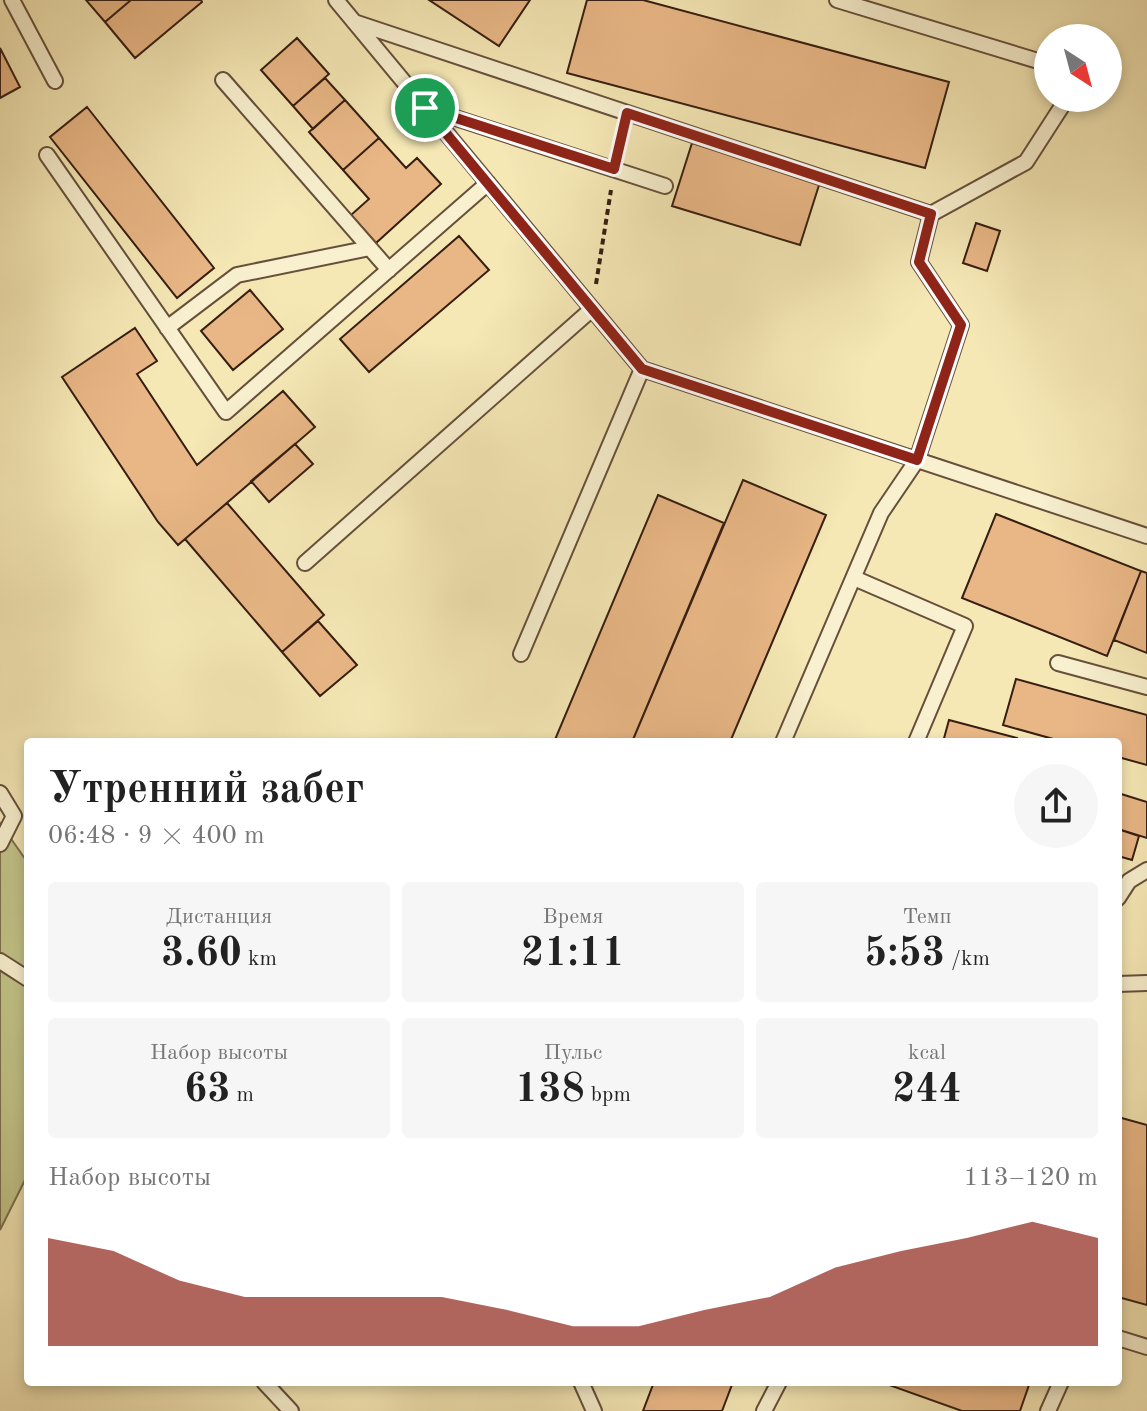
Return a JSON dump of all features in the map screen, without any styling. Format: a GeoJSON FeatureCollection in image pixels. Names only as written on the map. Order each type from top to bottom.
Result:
{"type":"FeatureCollection","features":[{"type":"Feature","properties":{"kind":"lane"},"geometry":{"type":"LineString","coordinates":[[12,0],[55,81]]}},
{"type":"Feature","properties":{"kind":"lane"},"geometry":{"type":"LineString","coordinates":[[336,0],[642,369],[1147,536]]}},
{"type":"Feature","properties":{"kind":"lane"},"geometry":{"type":"LineString","coordinates":[[837,0],[1034,60]]}},
{"type":"Feature","properties":{"kind":"lane"},"geometry":{"type":"LineString","coordinates":[[354,22],[931,214],[1026,162],[1058,112]]}},
{"type":"Feature","properties":{"kind":"lane"},"geometry":{"type":"LineString","coordinates":[[223,80],[389,270]]}},
{"type":"Feature","properties":{"kind":"lane"},"geometry":{"type":"LineString","coordinates":[[425,108],[665,186]]}},
{"type":"Feature","properties":{"kind":"lane"},"geometry":{"type":"LineString","coordinates":[[47,155],[226,412],[488,183]]}},
{"type":"Feature","properties":{"kind":"lane"},"geometry":{"type":"LineString","coordinates":[[785,738],[881,513],[917,460],[961,325],[919,262],[931,214]]}},
{"type":"Feature","properties":{"kind":"lane"},"geometry":{"type":"LineString","coordinates":[[167,328],[237,275],[370,248]]}},
{"type":"Feature","properties":{"kind":"lane"},"geometry":{"type":"LineString","coordinates":[[305,563],[592,309]]}},
{"type":"Feature","properties":{"kind":"lane"},"geometry":{"type":"LineString","coordinates":[[521,654],[642,369]]}},
{"type":"Feature","properties":{"kind":"lane"},"geometry":{"type":"LineString","coordinates":[[854,578],[965,626],[918,738]]}},
{"type":"Feature","properties":{"kind":"lane"},"geometry":{"type":"LineString","coordinates":[[1058,663],[1147,687]]}},
{"type":"Feature","properties":{"kind":"lane"},"geometry":{"type":"LineString","coordinates":[[0,793],[14,816],[0,844]]}},
{"type":"Feature","properties":{"kind":"lane"},"geometry":{"type":"LineString","coordinates":[[1122,892],[1129,881],[1147,870]]}},
{"type":"Feature","properties":{"kind":"lane"},"geometry":{"type":"LineString","coordinates":[[0,961],[24,976]]}},
{"type":"Feature","properties":{"kind":"lane"},"geometry":{"type":"LineString","coordinates":[[1122,984],[1147,983]]}},
{"type":"Feature","properties":{"kind":"lane"},"geometry":{"type":"LineString","coordinates":[[1122,1339],[1147,1347]]}},
{"type":"Feature","properties":{"kind":"lane"},"geometry":{"type":"LineString","coordinates":[[268,1386],[291,1411]]}},
{"type":"Feature","properties":{"kind":"lane"},"geometry":{"type":"LineString","coordinates":[[583,1386],[594,1411]]}},
{"type":"Feature","properties":{"kind":"lane"},"geometry":{"type":"LineString","coordinates":[[764,1411],[777,1386]]}},
{"type":"Feature","properties":{"kind":"lane"},"geometry":{"type":"LineString","coordinates":[[1048,1411],[1059,1386]]}},
{"type":"Feature","properties":{"kind":"path"},"geometry":{"type":"LineString","coordinates":[[592,309],[614,169],[627,113]]}},
{"type":"Feature","properties":{"kind":"green space"},"geometry":{"type":"Polygon","coordinates":[[[0,823],[24,857],[24,1182],[0,1230],[0,823]]]}},
{"type":"Feature","properties":{"kind":"building"},"geometry":{"type":"Polygon","coordinates":[[[86,0],[131,0],[105,22],[86,0]]]}},
{"type":"Feature","properties":{"kind":"building"},"geometry":{"type":"Polygon","coordinates":[[[131,0],[202,2],[135,58],[105,22],[131,0]]]}},
{"type":"Feature","properties":{"kind":"building"},"geometry":{"type":"Polygon","coordinates":[[[429,0],[530,0],[499,46],[429,0]]]}},
{"type":"Feature","properties":{"kind":"building"},"geometry":{"type":"Polygon","coordinates":[[[587,0],[643,0],[949,82],[925,168],[567,73],[587,0]]]}},
{"type":"Feature","properties":{"kind":"building"},"geometry":{"type":"Polygon","coordinates":[[[297,38],[329,74],[293,106],[261,70],[297,38]]]}},
{"type":"Feature","properties":{"kind":"building"},"geometry":{"type":"Polygon","coordinates":[[[0,48],[20,87],[0,98],[0,48]]]}},
{"type":"Feature","properties":{"kind":"building"},"geometry":{"type":"Polygon","coordinates":[[[325,78],[345,100],[313,129],[293,106],[325,78]]]}},
{"type":"Feature","properties":{"kind":"building"},"geometry":{"type":"Polygon","coordinates":[[[345,100],[379,138],[343,170],[309,132],[345,100]]]}},
{"type":"Feature","properties":{"kind":"building"},"geometry":{"type":"Polygon","coordinates":[[[87,107],[214,268],[177,298],[50,137],[87,107]]]}},
{"type":"Feature","properties":{"kind":"building"},"geometry":{"type":"Polygon","coordinates":[[[379,138],[406,168],[417,158],[441,184],[376,243],[351,215],[369,199],[343,170],[379,138]]]}},
{"type":"Feature","properties":{"kind":"building"},"geometry":{"type":"Polygon","coordinates":[[[692,143],[820,182],[800,245],[672,206],[692,143]]]}},
{"type":"Feature","properties":{"kind":"building"},"geometry":{"type":"Polygon","coordinates":[[[976,223],[1000,231],[987,271],[963,263],[976,223]]]}},
{"type":"Feature","properties":{"kind":"building"},"geometry":{"type":"Polygon","coordinates":[[[459,236],[489,270],[369,372],[340,339],[459,236]]]}},
{"type":"Feature","properties":{"kind":"building"},"geometry":{"type":"Polygon","coordinates":[[[250,290],[283,329],[233,370],[201,331],[250,290]]]}},
{"type":"Feature","properties":{"kind":"building"},"geometry":{"type":"Polygon","coordinates":[[[135,328],[157,361],[137,374],[197,465],[283,391],[315,427],[178,545],[158,522],[62,377],[135,328]]]}},
{"type":"Feature","properties":{"kind":"building"},"geometry":{"type":"Polygon","coordinates":[[[295,444],[313,464],[269,502],[251,481],[295,444]]]}},
{"type":"Feature","properties":{"kind":"building"},"geometry":{"type":"Polygon","coordinates":[[[743,480],[826,515],[732,738],[634,738],[743,480]]]}},
{"type":"Feature","properties":{"kind":"building"},"geometry":{"type":"Polygon","coordinates":[[[658,495],[724,523],[634,738],[556,738],[658,495]]]}},
{"type":"Feature","properties":{"kind":"building"},"geometry":{"type":"Polygon","coordinates":[[[227,503],[324,615],[282,652],[185,539],[227,503]]]}},
{"type":"Feature","properties":{"kind":"building"},"geometry":{"type":"Polygon","coordinates":[[[996,514],[1141,571],[1107,656],[962,598],[996,514]]]}},
{"type":"Feature","properties":{"kind":"building"},"geometry":{"type":"Polygon","coordinates":[[[1141,571],[1147,573],[1147,653],[1114,640],[1141,571]]]}},
{"type":"Feature","properties":{"kind":"building"},"geometry":{"type":"Polygon","coordinates":[[[318,621],[357,665],[320,696],[282,652],[318,621]]]}},
{"type":"Feature","properties":{"kind":"building"},"geometry":{"type":"Polygon","coordinates":[[[1016,679],[1147,715],[1147,765],[1122,758],[1122,738],[1050,738],[1003,725],[1016,679]]]}},
{"type":"Feature","properties":{"kind":"building"},"geometry":{"type":"Polygon","coordinates":[[[949,720],[1017,738],[944,738],[949,720]]]}},
{"type":"Feature","properties":{"kind":"building"},"geometry":{"type":"Polygon","coordinates":[[[1122,794],[1147,802],[1147,838],[1122,830],[1122,794]]]}},
{"type":"Feature","properties":{"kind":"building"},"geometry":{"type":"Polygon","coordinates":[[[1122,830],[1139,836],[1132,860],[1122,857],[1122,830]]]}},
{"type":"Feature","properties":{"kind":"building"},"geometry":{"type":"Polygon","coordinates":[[[1122,1118],[1147,1125],[1147,1305],[1122,1298],[1122,1118]]]}},
{"type":"Feature","properties":{"kind":"building"},"geometry":{"type":"Polygon","coordinates":[[[652,1386],[731,1386],[722,1411],[643,1411],[652,1386]]]}},
{"type":"Feature","properties":{"kind":"building"},"geometry":{"type":"Polygon","coordinates":[[[892,1386],[1029,1386],[1020,1411],[962,1411],[892,1386]]]}},
{"type":"Feature","properties":{"kind":"route"},"geometry":{"type":"LineString","coordinates":[[425,108],[614,169],[627,113],[931,214],[919,262],[961,325],[917,460],[642,369],[425,108]]}}]}
